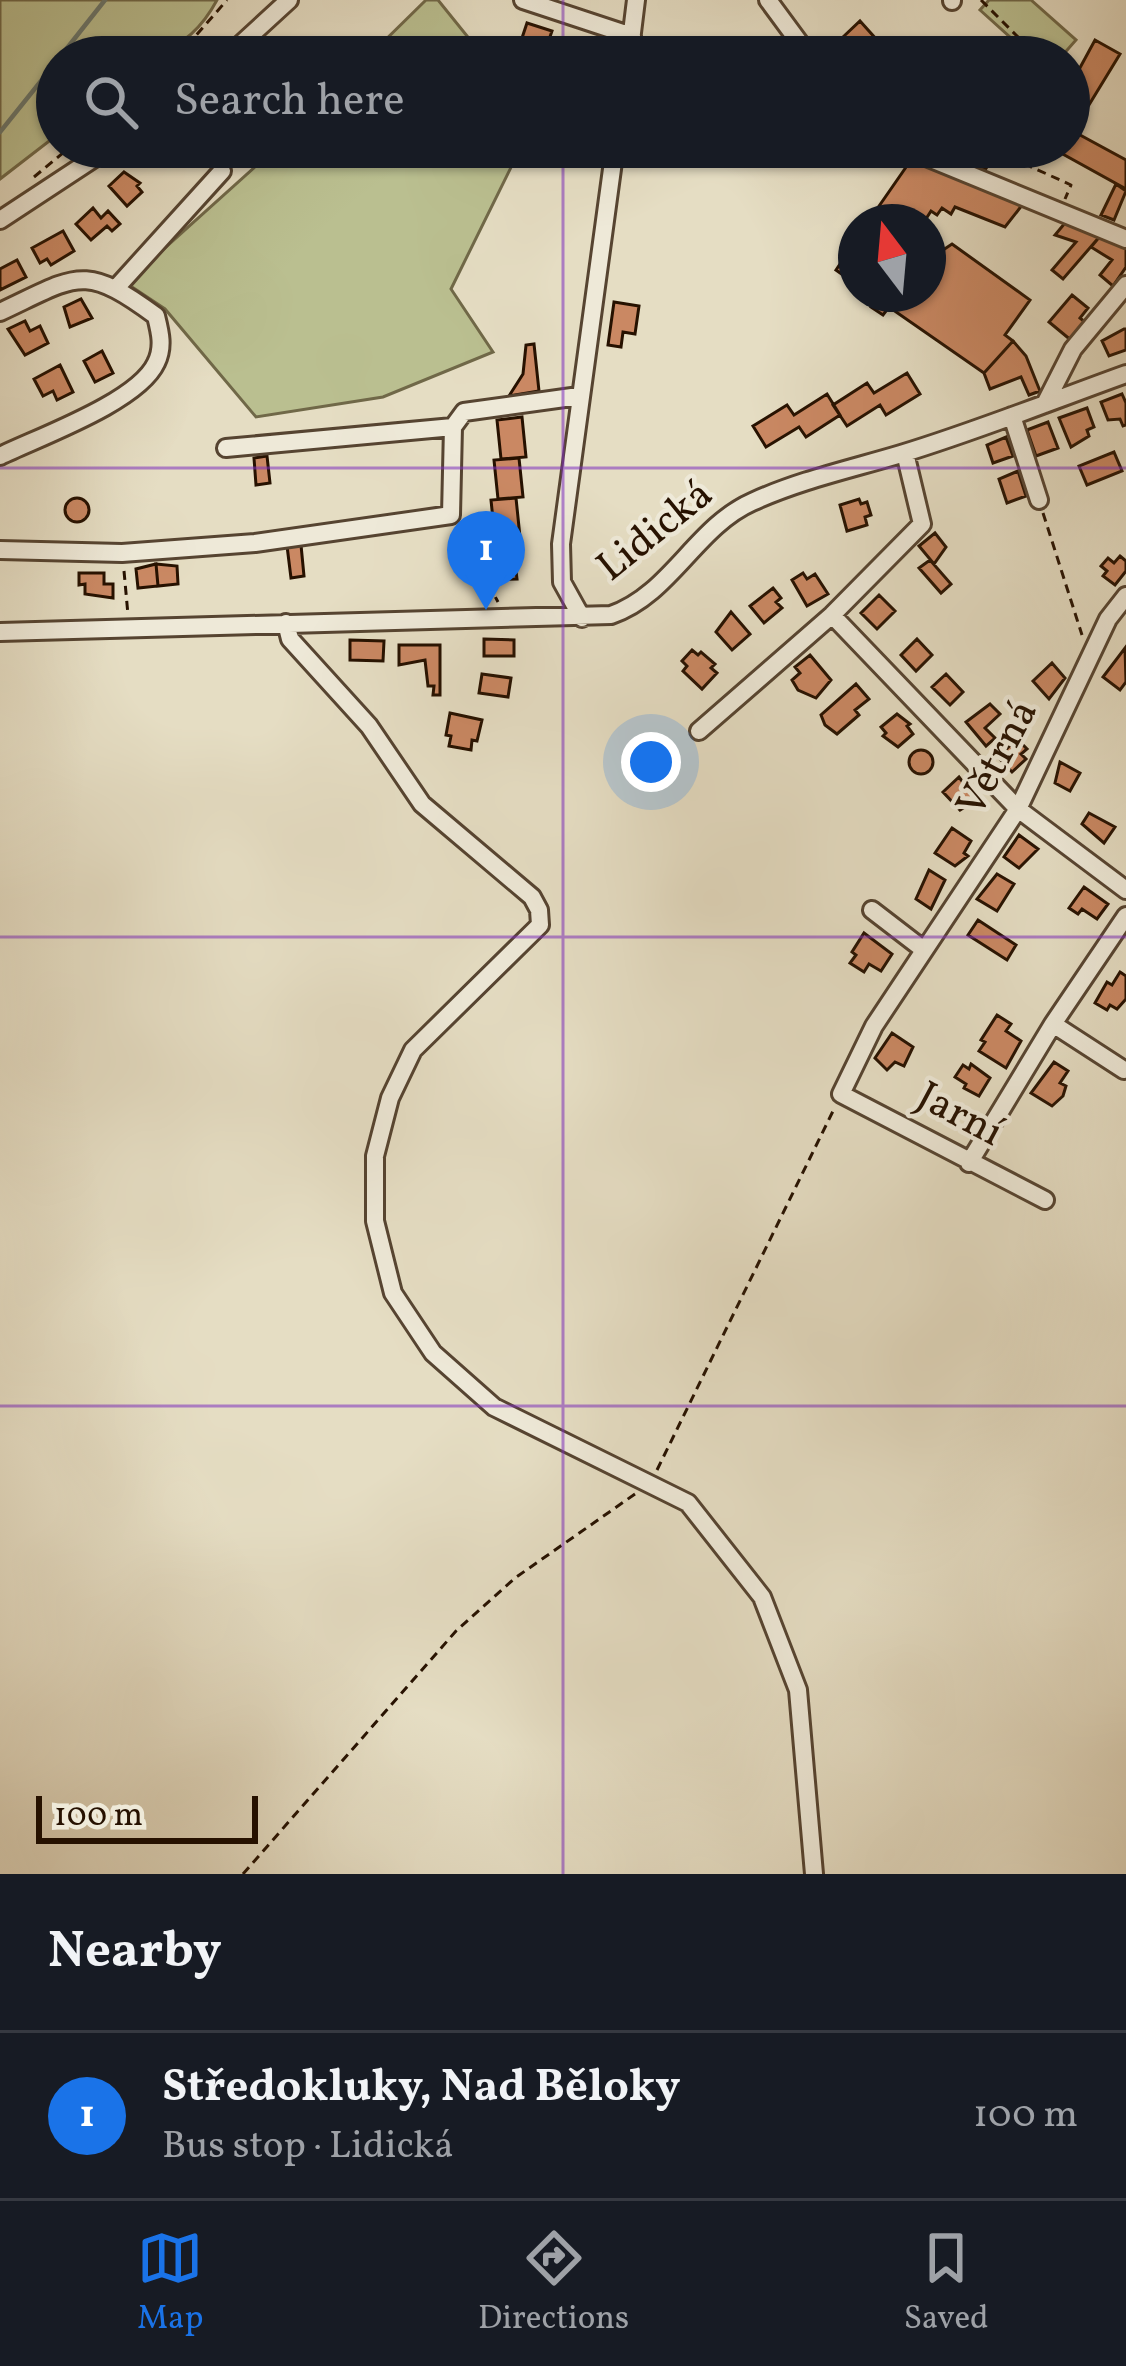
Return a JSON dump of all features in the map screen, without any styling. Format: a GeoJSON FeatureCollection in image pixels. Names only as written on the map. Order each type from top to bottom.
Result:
{"type":"FeatureCollection","features":[{"type":"Feature","properties":{"kind":"street"},"geometry":{"type":"LineString","coordinates":[[250,36],[290,0]]}},
{"type":"Feature","properties":{"kind":"street"},"geometry":{"type":"LineString","coordinates":[[523,0],[632,36],[636,0]]}},
{"type":"Feature","properties":{"kind":"street"},"geometry":{"type":"LineString","coordinates":[[768,0],[795,36]]}},
{"type":"Feature","properties":{"kind":"street"},"geometry":{"type":"LineString","coordinates":[[0,220],[79,168]]}},
{"type":"Feature","properties":{"kind":"street","name":"Lidická"},"geometry":{"type":"LineString","coordinates":[[612,168],[560,567],[568,598],[582,618],[631,608],[719,524],[747,504],[1126,374]]}},
{"type":"Feature","properties":{"kind":"street"},"geometry":{"type":"LineString","coordinates":[[953,168],[1126,239]]}},
{"type":"Feature","properties":{"kind":"street"},"geometry":{"type":"LineString","coordinates":[[117,287],[223,171]]}},
{"type":"Feature","properties":{"kind":"street"},"geometry":{"type":"LineString","coordinates":[[0,313],[62,283],[91,278],[117,287],[156,316],[162,342],[155,366],[131,392],[0,457]]}},
{"type":"Feature","properties":{"kind":"street"},"geometry":{"type":"LineString","coordinates":[[1045,404],[1073,349],[1126,285]]}},
{"type":"Feature","properties":{"kind":"street"},"geometry":{"type":"LineString","coordinates":[[0,550],[122,553],[255,543],[451,515],[453,427],[464,412],[579,396]]}},
{"type":"Feature","properties":{"kind":"street"},"geometry":{"type":"LineString","coordinates":[[1012,416],[1039,500]]}},
{"type":"Feature","properties":{"kind":"street"},"geometry":{"type":"LineString","coordinates":[[226,448],[453,427]]}},
{"type":"Feature","properties":{"kind":"street"},"geometry":{"type":"LineString","coordinates":[[699,731],[832,615],[922,524],[905,453]]}},
{"type":"Feature","properties":{"kind":"street","name":"Větrná"},"geometry":{"type":"LineString","coordinates":[[841,1094],[874,1026],[1018,809],[1108,619],[1126,596]]}},
{"type":"Feature","properties":{"kind":"street"},"geometry":{"type":"LineString","coordinates":[[832,615],[1018,809],[1126,890]]}},
{"type":"Feature","properties":{"kind":"street"},"geometry":{"type":"LineString","coordinates":[[0,632],[582,618]]}},
{"type":"Feature","properties":{"kind":"street"},"geometry":{"type":"LineString","coordinates":[[286,623],[290,639],[369,726],[422,804],[532,897],[539,910],[540,925],[413,1050],[390,1098],[375,1156],[375,1221],[393,1293],[433,1353],[494,1407],[688,1503],[762,1597],[798,1690],[814,1874]]}},
{"type":"Feature","properties":{"kind":"street"},"geometry":{"type":"LineString","coordinates":[[872,910],[924,950]]}},
{"type":"Feature","properties":{"kind":"street"},"geometry":{"type":"LineString","coordinates":[[970,1162],[1053,1024],[1126,916]]}},
{"type":"Feature","properties":{"kind":"street"},"geometry":{"type":"LineString","coordinates":[[1053,1024],[1124,1070]]}},
{"type":"Feature","properties":{"kind":"street","name":"Jarní"},"geometry":{"type":"LineString","coordinates":[[841,1094],[1045,1200]]}},
{"type":"Feature","properties":{"kind":"path"},"geometry":{"type":"LineString","coordinates":[[196,36],[227,0]]}},
{"type":"Feature","properties":{"kind":"path"},"geometry":{"type":"LineString","coordinates":[[981,0],[1017,36]]}},
{"type":"Feature","properties":{"kind":"path"},"geometry":{"type":"LineString","coordinates":[[27,183],[45,168]]}},
{"type":"Feature","properties":{"kind":"path"},"geometry":{"type":"LineString","coordinates":[[1034,168],[1071,185],[1061,212]]}},
{"type":"Feature","properties":{"kind":"path"},"geometry":{"type":"LineString","coordinates":[[1039,500],[1090,659]]}},
{"type":"Feature","properties":{"kind":"path"},"geometry":{"type":"LineString","coordinates":[[451,515],[507,620]]}},
{"type":"Feature","properties":{"kind":"path"},"geometry":{"type":"LineString","coordinates":[[122,553],[130,628]]}},
{"type":"Feature","properties":{"kind":"path"},"geometry":{"type":"LineString","coordinates":[[243,1874],[456,1631],[514,1578],[651,1484],[841,1094]]}},
{"type":"Feature","properties":{"kind":"green space"},"geometry":{"type":"Polygon","coordinates":[[[0,0],[217,0],[189,36],[36,36],[36,151],[0,179],[0,0]]]}},
{"type":"Feature","properties":{"kind":"green space"},"geometry":{"type":"Polygon","coordinates":[[[426,0],[438,0],[467,36],[389,36],[426,0]]]}},
{"type":"Feature","properties":{"kind":"green space"},"geometry":{"type":"Polygon","coordinates":[[[989,0],[1031,0],[1072,36],[1009,36],[980,10],[989,0]]]}},
{"type":"Feature","properties":{"kind":"green space"},"geometry":{"type":"Polygon","coordinates":[[[254,168],[511,168],[451,289],[493,352],[383,397],[256,417],[165,309],[126,283],[254,168]]]}},
{"type":"Feature","properties":{"kind":"building"},"geometry":{"type":"Polygon","coordinates":[[[860,21],[873,36],[844,36],[860,21]]]}},
{"type":"Feature","properties":{"kind":"building"},"geometry":{"type":"Polygon","coordinates":[[[527,23],[552,31],[550,36],[523,36],[527,23]]]}},
{"type":"Feature","properties":{"kind":"building"},"geometry":{"type":"Polygon","coordinates":[[[1095,40],[1120,54],[1090,103],[1090,49],[1095,40]]]}},
{"type":"Feature","properties":{"kind":"building"},"geometry":{"type":"Polygon","coordinates":[[[1090,140],[1126,160],[1126,189],[1088,168],[1090,140]]]}},
{"type":"Feature","properties":{"kind":"building"},"geometry":{"type":"Polygon","coordinates":[[[905,168],[931,168],[1023,204],[1005,227],[955,207],[951,214],[946,204],[880,204],[905,168]]]}},
{"type":"Feature","properties":{"kind":"building"},"geometry":{"type":"Polygon","coordinates":[[[124,172],[140,183],[142,192],[127,206],[109,186],[124,172]]]}},
{"type":"Feature","properties":{"kind":"building"},"geometry":{"type":"Polygon","coordinates":[[[1116,184],[1126,191],[1114,220],[1101,215],[1116,184]]]}},
{"type":"Feature","properties":{"kind":"building"},"geometry":{"type":"Polygon","coordinates":[[[93,208],[101,218],[108,211],[120,224],[112,231],[107,226],[91,240],[76,224],[93,208]]]}},
{"type":"Feature","properties":{"kind":"building"},"geometry":{"type":"Polygon","coordinates":[[[1065,223],[1101,235],[1063,279],[1052,270],[1076,242],[1055,235],[1065,223]]]}},
{"type":"Feature","properties":{"kind":"building"},"geometry":{"type":"Polygon","coordinates":[[[63,231],[74,251],[51,265],[47,259],[40,263],[32,248],[63,231]]]}},
{"type":"Feature","properties":{"kind":"building"},"geometry":{"type":"Polygon","coordinates":[[[1101,235],[1126,245],[1126,267],[1113,286],[1100,275],[1112,260],[1091,247],[1101,235]]]}},
{"type":"Feature","properties":{"kind":"building"},"geometry":{"type":"Polygon","coordinates":[[[952,244],[1030,300],[1005,335],[1013,341],[984,373],[896,312],[946,312],[946,248],[952,244]]]}},
{"type":"Feature","properties":{"kind":"building"},"geometry":{"type":"Polygon","coordinates":[[[17,260],[26,277],[0,290],[0,269],[17,260]]]}},
{"type":"Feature","properties":{"kind":"building"},"geometry":{"type":"Polygon","coordinates":[[[1072,295],[1088,308],[1080,318],[1086,323],[1072,341],[1049,322],[1072,295]]]}},
{"type":"Feature","properties":{"kind":"building"},"geometry":{"type":"Polygon","coordinates":[[[81,299],[92,318],[70,327],[64,307],[81,299]]]}},
{"type":"Feature","properties":{"kind":"building"},"geometry":{"type":"Polygon","coordinates":[[[614,302],[639,306],[635,334],[623,332],[621,347],[608,345],[614,302]]]}},
{"type":"Feature","properties":{"kind":"building"},"geometry":{"type":"Polygon","coordinates":[[[25,321],[30,331],[40,326],[48,343],[25,355],[8,329],[25,321]]]}},
{"type":"Feature","properties":{"kind":"building"},"geometry":{"type":"Polygon","coordinates":[[[1126,329],[1126,350],[1109,356],[1102,341],[1126,329]]]}},
{"type":"Feature","properties":{"kind":"building"},"geometry":{"type":"Polygon","coordinates":[[[1013,341],[1026,356],[1040,391],[1029,395],[1021,377],[990,389],[984,373],[1013,341]]]}},
{"type":"Feature","properties":{"kind":"building"},"geometry":{"type":"Polygon","coordinates":[[[534,344],[539,391],[509,396],[523,374],[526,345],[534,344]]]}},
{"type":"Feature","properties":{"kind":"building"},"geometry":{"type":"Polygon","coordinates":[[[102,351],[113,373],[95,382],[84,361],[102,351]]]}},
{"type":"Feature","properties":{"kind":"building"},"geometry":{"type":"Polygon","coordinates":[[[60,365],[73,392],[57,400],[53,391],[43,396],[34,379],[60,365]]]}},
{"type":"Feature","properties":{"kind":"building"},"geometry":{"type":"Polygon","coordinates":[[[907,373],[920,394],[886,415],[880,405],[847,426],[833,405],[867,383],[874,393],[907,373]]]}},
{"type":"Feature","properties":{"kind":"building"},"geometry":{"type":"Polygon","coordinates":[[[827,394],[840,415],[806,437],[799,427],[766,447],[753,426],[787,405],[794,415],[827,394]]]}},
{"type":"Feature","properties":{"kind":"building"},"geometry":{"type":"Polygon","coordinates":[[[1122,394],[1126,403],[1123,426],[1120,419],[1108,420],[1101,402],[1122,394]]]}},
{"type":"Feature","properties":{"kind":"building"},"geometry":{"type":"Polygon","coordinates":[[[1087,408],[1094,427],[1071,447],[1059,418],[1087,408]]]}},
{"type":"Feature","properties":{"kind":"building"},"geometry":{"type":"Polygon","coordinates":[[[522,417],[526,457],[501,459],[497,420],[522,417]]]}},
{"type":"Feature","properties":{"kind":"building"},"geometry":{"type":"Polygon","coordinates":[[[1048,422],[1058,448],[1036,456],[1027,430],[1048,422]]]}},
{"type":"Feature","properties":{"kind":"building"},"geometry":{"type":"Polygon","coordinates":[[[1006,437],[1013,456],[993,463],[987,445],[1006,437]]]}},
{"type":"Feature","properties":{"kind":"building"},"geometry":{"type":"Polygon","coordinates":[[[1114,452],[1122,471],[1087,485],[1079,466],[1114,452]]]}},
{"type":"Feature","properties":{"kind":"building"},"geometry":{"type":"Polygon","coordinates":[[[267,456],[270,483],[256,485],[254,458],[267,456]]]}},
{"type":"Feature","properties":{"kind":"building"},"geometry":{"type":"Polygon","coordinates":[[[519,458],[523,497],[498,499],[494,460],[519,458]]]}},
{"type":"Feature","properties":{"kind":"building"},"geometry":{"type":"Polygon","coordinates":[[[1018,471],[1026,496],[1007,503],[999,479],[1018,471]]]}},
{"type":"Feature","properties":{"kind":"building"},"geometry":{"type":"Polygon","coordinates":[[[77,498],[86,501],[86,519],[77,522],[68,519],[65,510],[68,501],[77,498]]]}},
{"type":"Feature","properties":{"kind":"building"},"geometry":{"type":"Polygon","coordinates":[[[516,498],[520,537],[495,539],[491,500],[516,498]]]}},
{"type":"Feature","properties":{"kind":"building"},"geometry":{"type":"Polygon","coordinates":[[[859,499],[861,504],[867,502],[871,515],[865,517],[867,525],[847,531],[840,505],[859,499]]]}},
{"type":"Feature","properties":{"kind":"building"},"geometry":{"type":"Polygon","coordinates":[[[935,533],[946,547],[934,564],[919,546],[935,533]]]}},
{"type":"Feature","properties":{"kind":"building"},"geometry":{"type":"Polygon","coordinates":[[[512,538],[517,579],[492,580],[488,540],[512,538]]]}},
{"type":"Feature","properties":{"kind":"building"},"geometry":{"type":"Polygon","coordinates":[[[301,545],[304,576],[291,578],[287,546],[301,545]]]}},
{"type":"Feature","properties":{"kind":"building"},"geometry":{"type":"Polygon","coordinates":[[[1120,556],[1126,561],[1126,571],[1115,585],[1103,576],[1107,571],[1101,566],[1108,558],[1114,563],[1120,556]]]}},
{"type":"Feature","properties":{"kind":"building"},"geometry":{"type":"Polygon","coordinates":[[[930,560],[951,584],[941,593],[919,568],[930,560]]]}},
{"type":"Feature","properties":{"kind":"building"},"geometry":{"type":"Polygon","coordinates":[[[156,564],[177,566],[178,584],[158,586],[156,564]]]}},
{"type":"Feature","properties":{"kind":"building"},"geometry":{"type":"Polygon","coordinates":[[[156,564],[158,586],[138,588],[136,569],[156,564]]]}},
{"type":"Feature","properties":{"kind":"building"},"geometry":{"type":"Polygon","coordinates":[[[79,573],[104,573],[104,584],[113,584],[113,598],[85,594],[79,573]]]}},
{"type":"Feature","properties":{"kind":"building"},"geometry":{"type":"Polygon","coordinates":[[[803,573],[807,579],[815,574],[828,594],[807,606],[792,580],[803,573]]]}},
{"type":"Feature","properties":{"kind":"building"},"geometry":{"type":"Polygon","coordinates":[[[773,588],[782,608],[764,623],[750,606],[773,588]]]}},
{"type":"Feature","properties":{"kind":"building"},"geometry":{"type":"Polygon","coordinates":[[[879,595],[895,611],[877,629],[861,613],[879,595]]]}},
{"type":"Feature","properties":{"kind":"building"},"geometry":{"type":"Polygon","coordinates":[[[731,612],[750,634],[732,650],[716,632],[731,612]]]}},
{"type":"Feature","properties":{"kind":"building"},"geometry":{"type":"Polygon","coordinates":[[[484,639],[514,640],[514,656],[484,656],[484,639]]]}},
{"type":"Feature","properties":{"kind":"building"},"geometry":{"type":"Polygon","coordinates":[[[917,639],[932,655],[916,671],[901,655],[917,639]]]}},
{"type":"Feature","properties":{"kind":"building"},"geometry":{"type":"Polygon","coordinates":[[[350,640],[384,641],[383,661],[350,660],[350,640]]]}},
{"type":"Feature","properties":{"kind":"building"},"geometry":{"type":"Polygon","coordinates":[[[399,645],[440,645],[440,695],[433,695],[434,686],[428,686],[425,660],[399,665],[399,645]]]}},
{"type":"Feature","properties":{"kind":"building"},"geometry":{"type":"Polygon","coordinates":[[[1125,648],[1126,682],[1120,690],[1103,677],[1125,648]]]}},
{"type":"Feature","properties":{"kind":"building"},"geometry":{"type":"Polygon","coordinates":[[[692,650],[715,664],[711,668],[717,673],[702,689],[683,671],[687,666],[682,661],[692,650]]]}},
{"type":"Feature","properties":{"kind":"building"},"geometry":{"type":"Polygon","coordinates":[[[810,655],[831,680],[816,698],[798,690],[792,680],[800,673],[795,667],[810,655]]]}},
{"type":"Feature","properties":{"kind":"building"},"geometry":{"type":"Polygon","coordinates":[[[1052,663],[1065,678],[1049,699],[1033,681],[1052,663]]]}},
{"type":"Feature","properties":{"kind":"building"},"geometry":{"type":"Polygon","coordinates":[[[482,674],[511,678],[508,697],[479,693],[482,674]]]}},
{"type":"Feature","properties":{"kind":"building"},"geometry":{"type":"Polygon","coordinates":[[[946,674],[963,692],[950,705],[932,687],[946,674]]]}},
{"type":"Feature","properties":{"kind":"building"},"geometry":{"type":"Polygon","coordinates":[[[856,684],[869,699],[837,734],[821,715],[856,684]]]}},
{"type":"Feature","properties":{"kind":"building"},"geometry":{"type":"Polygon","coordinates":[[[990,704],[1000,714],[985,728],[995,738],[986,746],[966,722],[990,704]]]}},
{"type":"Feature","properties":{"kind":"building"},"geometry":{"type":"Polygon","coordinates":[[[450,713],[482,720],[471,750],[449,746],[450,713]]]}},
{"type":"Feature","properties":{"kind":"building"},"geometry":{"type":"Polygon","coordinates":[[[897,714],[910,724],[913,734],[898,747],[883,736],[881,727],[897,714]]]}},
{"type":"Feature","properties":{"kind":"building"},"geometry":{"type":"Polygon","coordinates":[[[1017,739],[1027,749],[1021,754],[1026,759],[1012,772],[998,757],[1017,739]]]}},
{"type":"Feature","properties":{"kind":"building"},"geometry":{"type":"Polygon","coordinates":[[[921,750],[933,762],[921,774],[909,762],[921,750]]]}},
{"type":"Feature","properties":{"kind":"building"},"geometry":{"type":"Polygon","coordinates":[[[1060,762],[1080,773],[1070,791],[1055,783],[1060,762]]]}},
{"type":"Feature","properties":{"kind":"building"},"geometry":{"type":"Polygon","coordinates":[[[959,777],[976,800],[960,810],[943,792],[959,777]]]}},
{"type":"Feature","properties":{"kind":"building"},"geometry":{"type":"Polygon","coordinates":[[[1089,813],[1115,827],[1104,843],[1082,824],[1089,813]]]}},
{"type":"Feature","properties":{"kind":"building"},"geometry":{"type":"Polygon","coordinates":[[[952,828],[971,841],[964,853],[968,856],[955,866],[935,853],[952,828]]]}},
{"type":"Feature","properties":{"kind":"building"},"geometry":{"type":"Polygon","coordinates":[[[1019,835],[1038,849],[1019,868],[1004,857],[1019,835]]]}},
{"type":"Feature","properties":{"kind":"building"},"geometry":{"type":"Polygon","coordinates":[[[929,870],[945,880],[931,909],[916,899],[929,870]]]}},
{"type":"Feature","properties":{"kind":"building"},"geometry":{"type":"Polygon","coordinates":[[[997,874],[1014,884],[997,911],[977,899],[997,874]]]}},
{"type":"Feature","properties":{"kind":"building"},"geometry":{"type":"Polygon","coordinates":[[[1084,887],[1108,904],[1097,919],[1082,909],[1078,914],[1069,908],[1084,887]]]}},
{"type":"Feature","properties":{"kind":"building"},"geometry":{"type":"Polygon","coordinates":[[[978,920],[1016,945],[1007,960],[968,935],[978,920]]]}},
{"type":"Feature","properties":{"kind":"building"},"geometry":{"type":"Polygon","coordinates":[[[864,933],[892,954],[881,971],[869,964],[864,972],[850,963],[864,933]]]}},
{"type":"Feature","properties":{"kind":"building"},"geometry":{"type":"Polygon","coordinates":[[[1120,972],[1126,976],[1126,999],[1117,1009],[1110,1005],[1107,1010],[1095,1003],[1107,982],[1112,985],[1120,972]]]}},
{"type":"Feature","properties":{"kind":"building"},"geometry":{"type":"Polygon","coordinates":[[[997,1015],[1011,1024],[1006,1031],[1021,1041],[1006,1068],[979,1051],[997,1015]]]}},
{"type":"Feature","properties":{"kind":"building"},"geometry":{"type":"Polygon","coordinates":[[[892,1033],[913,1047],[904,1066],[895,1062],[887,1070],[875,1058],[892,1033]]]}},
{"type":"Feature","properties":{"kind":"building"},"geometry":{"type":"Polygon","coordinates":[[[1054,1062],[1068,1071],[1060,1083],[1066,1086],[1063,1096],[1052,1106],[1031,1093],[1054,1062]]]}},
{"type":"Feature","properties":{"kind":"building"},"geometry":{"type":"Polygon","coordinates":[[[971,1064],[990,1078],[979,1096],[955,1077],[963,1065],[969,1069],[971,1064]]]}},
{"type":"Feature","properties":{"kind":"waterway"},"geometry":{"type":"LineString","coordinates":[[77,36],[105,0]]}},
{"type":"Feature","properties":{"kind":"waterway"},"geometry":{"type":"LineString","coordinates":[[0,132],[36,87]]}},
{"type":"Feature","properties":{"kind":"place","name":"Středokluky, Nad Běloky"},"geometry":{"type":"Point","coordinates":[486,610]}}]}
